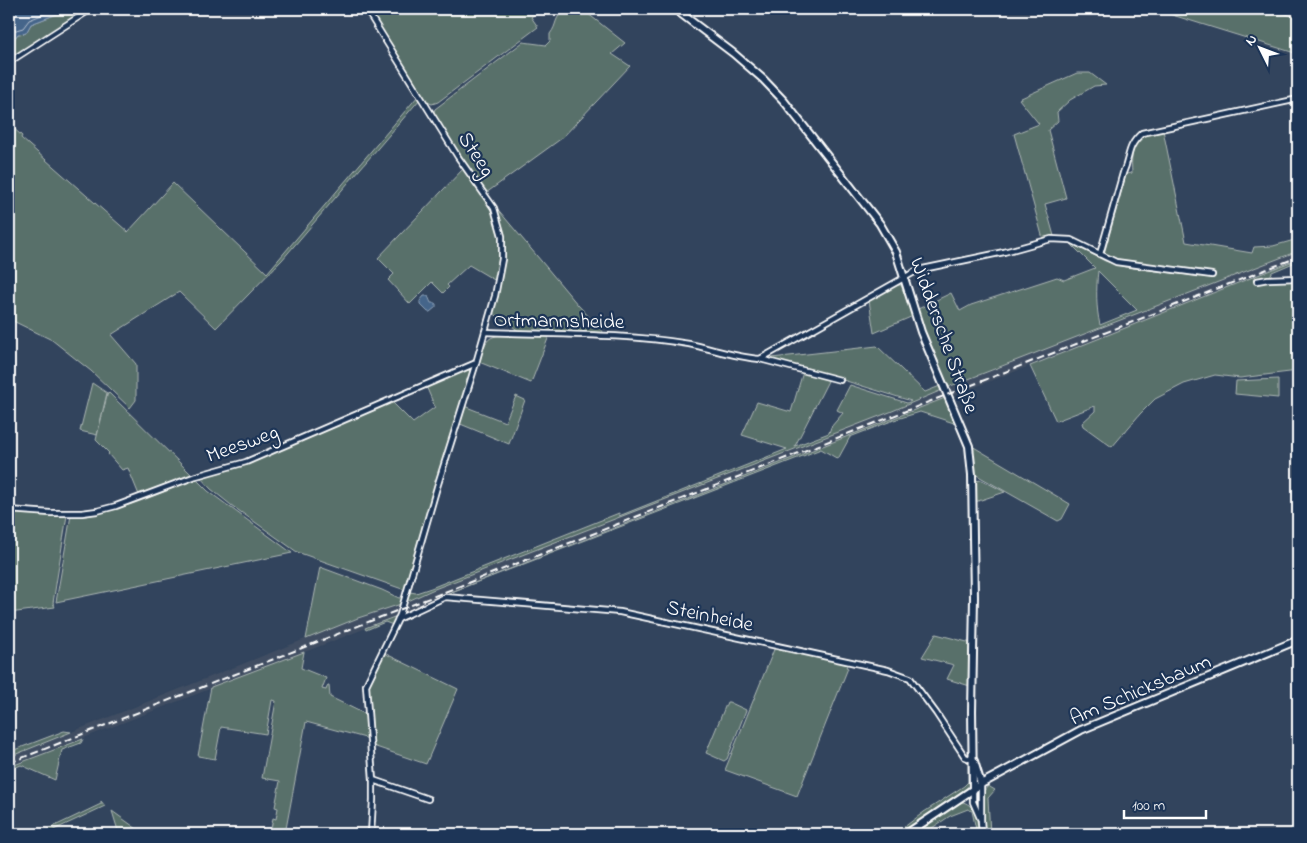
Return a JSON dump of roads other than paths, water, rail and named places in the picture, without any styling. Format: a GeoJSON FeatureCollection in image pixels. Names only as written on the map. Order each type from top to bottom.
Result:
{"type":"FeatureCollection","features":[{"type":"Feature","properties":{"kind":"street"},"geometry":{"type":"LineString","coordinates":[[9,62],[91,9]]}},
{"type":"Feature","properties":{"kind":"street","name":"Steeg"},"geometry":{"type":"LineString","coordinates":[[366,9],[458,157],[494,208],[499,221],[502,236],[502,259],[492,310],[485,332]]}},
{"type":"Feature","properties":{"kind":"street","name":"Widdersche Straße"},"geometry":{"type":"LineString","coordinates":[[675,9],[741,60],[784,101],[880,224],[896,252],[921,332],[970,446],[974,578],[972,711],[974,760]]}},
{"type":"Feature","properties":{"kind":"street"},"geometry":{"type":"LineString","coordinates":[[1100,254],[1123,173],[1129,161],[1130,148],[1142,133],[1298,99]]}},
{"type":"Feature","properties":{"kind":"street"},"geometry":{"type":"LineString","coordinates":[[760,359],[918,270],[1004,252],[1052,239],[1071,240],[1110,259],[1125,264],[1212,275]]}},
{"type":"Feature","properties":{"kind":"street"},"geometry":{"type":"LineString","coordinates":[[1257,282],[1268,279],[1298,278]]}},
{"type":"Feature","properties":{"kind":"street","name":"Ortmannsheide"},"geometry":{"type":"LineString","coordinates":[[398,619],[485,332],[625,337],[689,344],[739,358],[760,359],[840,380]]}},
{"type":"Feature","properties":{"kind":"street","name":"Meesweg"},"geometry":{"type":"LineString","coordinates":[[9,510],[82,513],[116,506],[196,476],[246,462],[476,363]]}},
{"type":"Feature","properties":{"kind":"street","name":"Steinheide"},"geometry":{"type":"LineString","coordinates":[[398,619],[445,597],[620,612],[888,670],[910,678],[965,757],[974,760]]}},
{"type":"Feature","properties":{"kind":"street"},"geometry":{"type":"LineString","coordinates":[[371,834],[374,800],[366,685],[398,619]]}},
{"type":"Feature","properties":{"kind":"street","name":"Am Schicksbaum"},"geometry":{"type":"LineString","coordinates":[[906,834],[997,775],[1081,730],[1298,640]]}},
{"type":"Feature","properties":{"kind":"street"},"geometry":{"type":"LineString","coordinates":[[974,760],[982,784],[982,834]]}},
{"type":"Feature","properties":{"kind":"street"},"geometry":{"type":"LineString","coordinates":[[974,760],[973,802],[981,820]]}},
{"type":"Feature","properties":{"kind":"street"},"geometry":{"type":"LineString","coordinates":[[373,780],[428,799]]}},
{"type":"Feature","properties":{"kind":"street"},"geometry":{"type":"LineString","coordinates":[[1058,834],[1075,834]]}},
{"type":"Feature","properties":{"kind":"water"},"geometry":{"type":"Polygon","coordinates":[[[9,9],[70,9],[31,24],[26,33],[18,34],[9,41],[9,9]]]}},
{"type":"Feature","properties":{"kind":"water"},"geometry":{"type":"Polygon","coordinates":[[[424,296],[428,296],[431,303],[436,303],[436,307],[430,312],[420,304],[424,296]]]}},
{"type":"Feature","properties":{"kind":"railway"},"geometry":{"type":"LineString","coordinates":[[9,763],[1298,257]]}}]}
